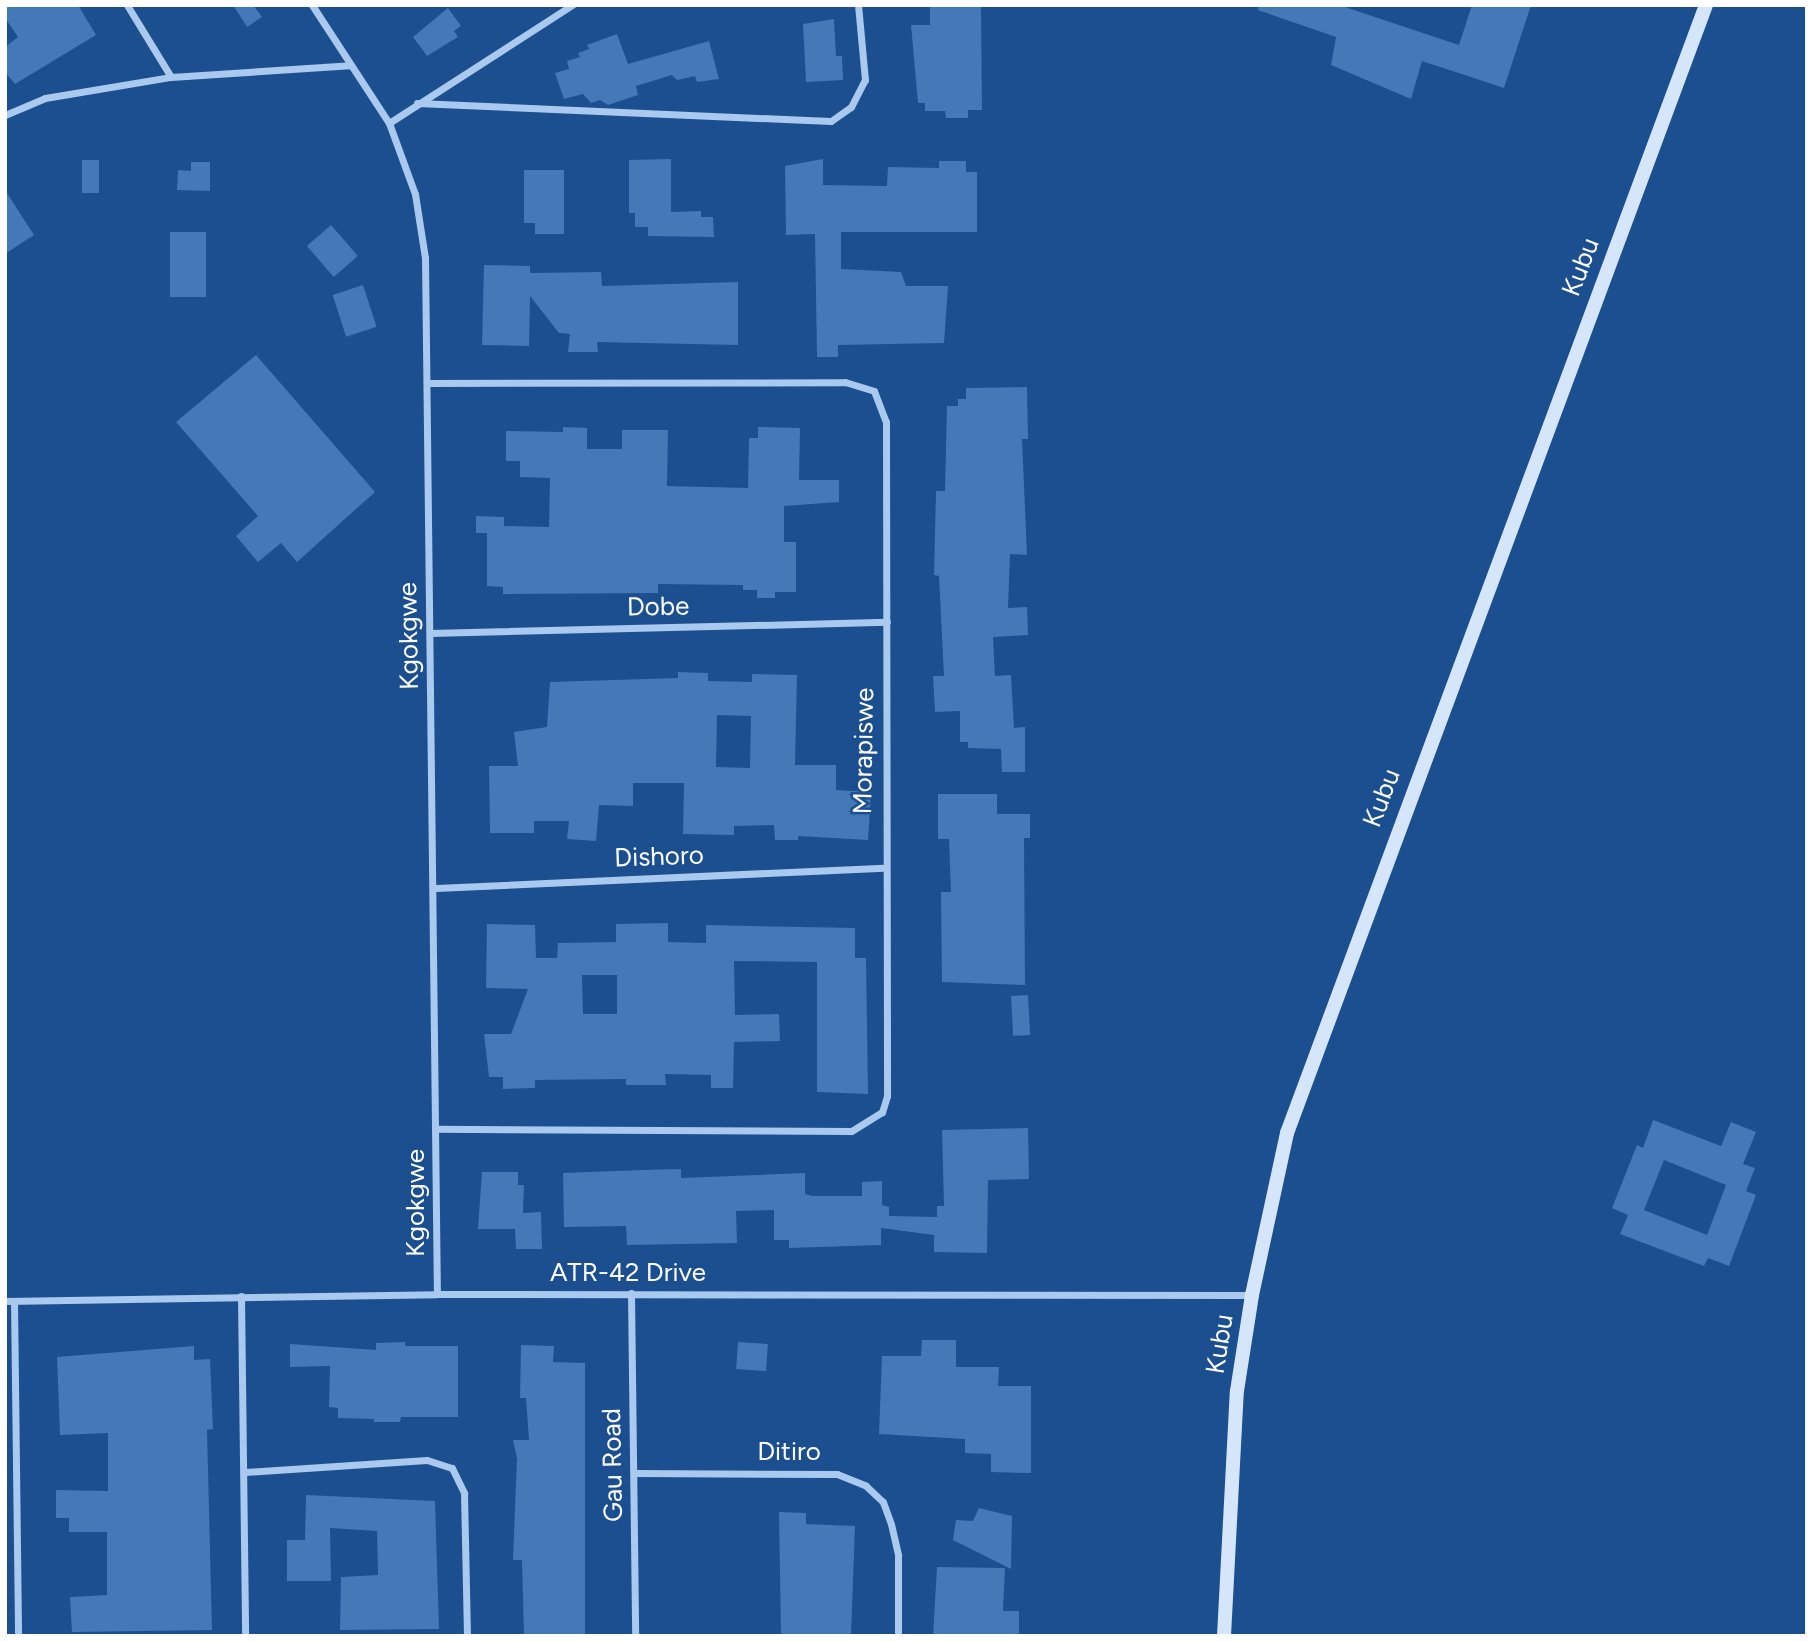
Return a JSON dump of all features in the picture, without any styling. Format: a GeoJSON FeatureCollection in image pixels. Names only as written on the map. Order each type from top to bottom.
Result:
{"type":"FeatureCollection","features":[{"type":"Feature","properties":{"kind":"main road","name":"Kubu"},"geometry":{"type":"LineString","coordinates":[[1224,1636],[1228,1504],[1252,1295],[1275,1178],[1296,1107],[1706,5]]}},
{"type":"Feature","properties":{"kind":"street"},"geometry":{"type":"LineString","coordinates":[[127,5],[171,77]]}},
{"type":"Feature","properties":{"kind":"street","name":"Kgokgwe"},"geometry":{"type":"LineString","coordinates":[[312,5],[389,123],[415,194],[425,258],[436,888],[437,1294]]}},
{"type":"Feature","properties":{"kind":"street"},"geometry":{"type":"LineString","coordinates":[[389,123],[572,5]]}},
{"type":"Feature","properties":{"kind":"street"},"geometry":{"type":"LineString","coordinates":[[417,103],[831,121],[851,107],[865,80],[858,5]]}},
{"type":"Feature","properties":{"kind":"street"},"geometry":{"type":"LineString","coordinates":[[5,115],[45,98],[171,77],[350,65]]}},
{"type":"Feature","properties":{"kind":"street","name":"Morapiswe"},"geometry":{"type":"LineString","coordinates":[[427,383],[845,382],[874,391],[886,422],[884,869],[887,1096],[882,1112],[862,1128],[436,1129]]}},
{"type":"Feature","properties":{"kind":"street","name":"Dobe"},"geometry":{"type":"LineString","coordinates":[[430,633],[887,622]]}},
{"type":"Feature","properties":{"kind":"street","name":"Dishoro"},"geometry":{"type":"LineString","coordinates":[[436,888],[884,869]]}},
{"type":"Feature","properties":{"kind":"street","name":"ATR-42 Drive"},"geometry":{"type":"LineString","coordinates":[[9,1301],[631,1293],[1252,1295]]}},
{"type":"Feature","properties":{"kind":"street","name":"Gau Road"},"geometry":{"type":"LineString","coordinates":[[631,1293],[635,1636]]}},
{"type":"Feature","properties":{"kind":"street"},"geometry":{"type":"LineString","coordinates":[[241,1296],[245,1636]]}},
{"type":"Feature","properties":{"kind":"street"},"geometry":{"type":"LineString","coordinates":[[9,1301],[9,1449],[18,1636]]}},
{"type":"Feature","properties":{"kind":"street"},"geometry":{"type":"LineString","coordinates":[[245,1472],[427,1460],[452,1468],[464,1493],[467,1636]]}},
{"type":"Feature","properties":{"kind":"street","name":"Ditiro"},"geometry":{"type":"LineString","coordinates":[[634,1472],[837,1474],[866,1486],[883,1502],[894,1534],[898,1636]]}},
{"type":"Feature","properties":{"kind":"building"},"geometry":{"type":"Polygon","coordinates":[[[5,5],[78,5],[96,35],[15,84],[5,72],[5,47],[18,37],[5,18],[5,5]]]}},
{"type":"Feature","properties":{"kind":"building"},"geometry":{"type":"Polygon","coordinates":[[[233,5],[253,5],[262,17],[247,27],[233,5]]]}},
{"type":"Feature","properties":{"kind":"building"},"geometry":{"type":"Polygon","coordinates":[[[930,5],[981,5],[982,110],[968,110],[968,118],[946,118],[945,111],[925,111],[925,103],[918,103],[911,25],[930,25],[930,5]]]}},
{"type":"Feature","properties":{"kind":"building"},"geometry":{"type":"Polygon","coordinates":[[[1259,5],[1339,5],[1459,45],[1472,5],[1531,5],[1504,88],[1422,61],[1411,99],[1331,65],[1336,37],[1258,10],[1259,5]]]}},
{"type":"Feature","properties":{"kind":"building"},"geometry":{"type":"Polygon","coordinates":[[[448,8],[461,26],[454,31],[458,37],[427,56],[413,37],[448,8]]]}},
{"type":"Feature","properties":{"kind":"building"},"geometry":{"type":"Polygon","coordinates":[[[834,19],[836,56],[842,56],[843,80],[806,82],[803,24],[834,19]]]}},
{"type":"Feature","properties":{"kind":"building"},"geometry":{"type":"Polygon","coordinates":[[[617,34],[628,64],[709,41],[719,79],[697,82],[695,76],[677,80],[672,75],[636,86],[638,95],[608,105],[600,100],[591,103],[583,94],[564,99],[555,73],[569,69],[567,61],[580,57],[578,53],[589,49],[587,45],[617,34]]]}},
{"type":"Feature","properties":{"kind":"building"},"geometry":{"type":"Polygon","coordinates":[[[671,159],[671,212],[701,211],[701,217],[713,217],[714,237],[648,236],[648,227],[635,227],[635,213],[629,213],[629,160],[671,159]]]}},
{"type":"Feature","properties":{"kind":"building"},"geometry":{"type":"Polygon","coordinates":[[[823,159],[823,185],[887,186],[888,167],[939,168],[939,161],[966,161],[966,172],[977,172],[977,232],[841,232],[841,269],[901,272],[906,286],[948,286],[944,343],[838,345],[838,357],[817,357],[815,234],[786,235],[785,166],[823,159]]]}},
{"type":"Feature","properties":{"kind":"building"},"geometry":{"type":"Polygon","coordinates":[[[82,160],[99,160],[99,193],[82,193],[82,160]]]}},
{"type":"Feature","properties":{"kind":"building"},"geometry":{"type":"Polygon","coordinates":[[[191,162],[210,162],[210,191],[177,190],[178,170],[191,171],[191,162]]]}},
{"type":"Feature","properties":{"kind":"building"},"geometry":{"type":"Polygon","coordinates":[[[524,170],[564,170],[564,234],[535,234],[535,223],[524,223],[524,170]]]}},
{"type":"Feature","properties":{"kind":"building"},"geometry":{"type":"Polygon","coordinates":[[[5,190],[34,235],[5,254],[5,190]]]}},
{"type":"Feature","properties":{"kind":"building"},"geometry":{"type":"Polygon","coordinates":[[[331,225],[358,256],[334,277],[307,246],[331,225]]]}},
{"type":"Feature","properties":{"kind":"building"},"geometry":{"type":"Polygon","coordinates":[[[170,232],[206,232],[206,297],[170,297],[170,232]]]}},
{"type":"Feature","properties":{"kind":"building"},"geometry":{"type":"Polygon","coordinates":[[[484,265],[530,266],[530,273],[601,272],[602,286],[738,282],[738,345],[597,342],[598,352],[568,352],[570,334],[559,333],[530,296],[529,346],[482,345],[484,265]]]}},
{"type":"Feature","properties":{"kind":"building"},"geometry":{"type":"Polygon","coordinates":[[[363,285],[377,327],[346,337],[333,295],[363,285]]]}},
{"type":"Feature","properties":{"kind":"building"},"geometry":{"type":"Polygon","coordinates":[[[256,355],[375,492],[297,562],[281,543],[258,562],[236,536],[258,516],[176,422],[256,355]]]}},
{"type":"Feature","properties":{"kind":"building"},"geometry":{"type":"Polygon","coordinates":[[[1027,387],[1028,439],[1022,439],[1027,555],[1010,554],[1008,608],[1027,607],[1028,635],[993,637],[995,676],[1011,675],[1014,728],[1025,727],[1025,772],[1002,772],[1001,749],[968,748],[968,742],[960,742],[960,711],[935,712],[933,676],[944,676],[939,576],[934,575],[936,491],[945,491],[947,406],[958,406],[958,399],[966,399],[966,388],[1027,387]]]}},
{"type":"Feature","properties":{"kind":"building"},"geometry":{"type":"Polygon","coordinates":[[[563,427],[587,428],[587,449],[622,449],[622,430],[668,430],[667,486],[748,488],[749,438],[758,438],[758,427],[800,428],[799,480],[839,480],[839,502],[784,506],[784,542],[796,542],[796,592],[775,592],[775,598],[757,598],[757,590],[743,590],[743,585],[658,584],[658,593],[503,594],[503,587],[487,586],[487,533],[476,533],[476,516],[504,517],[504,526],[549,527],[550,478],[520,477],[520,461],[506,461],[506,431],[563,432],[563,427]]]}},
{"type":"Feature","properties":{"kind":"building"},"geometry":{"type":"Polygon","coordinates":[[[678,672],[708,673],[708,681],[752,682],[752,674],[797,675],[795,765],[836,765],[836,790],[871,792],[868,840],[798,836],[798,840],[775,840],[774,825],[734,826],[734,835],[683,834],[684,783],[633,783],[633,806],[599,805],[596,841],[567,839],[569,821],[534,821],[534,833],[490,833],[489,766],[518,766],[514,732],[547,727],[550,682],[678,678],[678,672]],[[717,715],[716,767],[750,768],[751,716],[717,715]]]}},
{"type":"Feature","properties":{"kind":"building"},"geometry":{"type":"Polygon","coordinates":[[[938,794],[997,794],[997,814],[1030,814],[1030,838],[1024,838],[1025,985],[942,982],[941,892],[951,892],[949,839],[938,839],[938,794]]]}},
{"type":"Feature","properties":{"kind":"building"},"geometry":{"type":"Polygon","coordinates":[[[668,923],[668,942],[706,943],[706,925],[855,928],[855,958],[866,958],[868,1094],[817,1092],[817,962],[734,961],[735,1015],[779,1014],[780,1041],[734,1042],[733,1088],[711,1088],[711,1075],[665,1074],[666,1085],[626,1085],[626,1079],[535,1080],[535,1088],[503,1089],[503,1077],[489,1077],[484,1034],[511,1034],[528,989],[486,988],[487,924],[535,925],[536,958],[557,958],[558,943],[616,942],[616,924],[668,923]],[[582,975],[583,1014],[617,1014],[617,975],[582,975]]]}},
{"type":"Feature","properties":{"kind":"building"},"geometry":{"type":"Polygon","coordinates":[[[1028,995],[1030,1035],[1013,1036],[1011,996],[1028,995]]]}},
{"type":"Feature","properties":{"kind":"building"},"geometry":{"type":"Polygon","coordinates":[[[1653,1120],[1721,1146],[1731,1122],[1756,1132],[1743,1164],[1755,1168],[1746,1191],[1756,1195],[1729,1266],[1708,1258],[1704,1266],[1620,1234],[1628,1215],[1612,1208],[1637,1145],[1643,1148],[1653,1120]],[[1664,1160],[1644,1210],[1707,1235],[1726,1185],[1664,1160]]]}},
{"type":"Feature","properties":{"kind":"building"},"geometry":{"type":"Polygon","coordinates":[[[1028,1128],[1029,1179],[988,1180],[987,1253],[934,1252],[934,1235],[881,1228],[881,1245],[789,1248],[789,1240],[774,1240],[774,1210],[736,1211],[737,1243],[627,1245],[626,1226],[564,1227],[563,1173],[642,1170],[681,1169],[681,1178],[805,1173],[805,1194],[812,1196],[862,1196],[862,1182],[882,1181],[882,1205],[889,1207],[889,1216],[937,1217],[937,1206],[944,1206],[942,1130],[1028,1128]]]}},
{"type":"Feature","properties":{"kind":"building"},"geometry":{"type":"Polygon","coordinates":[[[482,1172],[518,1172],[518,1185],[524,1185],[523,1213],[541,1212],[542,1249],[516,1249],[515,1229],[478,1229],[482,1172]]]}},
{"type":"Feature","properties":{"kind":"building"},"geometry":{"type":"Polygon","coordinates":[[[922,1340],[956,1340],[956,1367],[999,1367],[998,1386],[1031,1386],[1031,1473],[991,1472],[991,1454],[965,1453],[965,1439],[879,1434],[882,1356],[921,1356],[922,1340]]]}},
{"type":"Feature","properties":{"kind":"building"},"geometry":{"type":"Polygon","coordinates":[[[405,1342],[405,1346],[458,1346],[458,1417],[401,1417],[400,1422],[338,1418],[338,1408],[329,1407],[330,1366],[290,1367],[290,1344],[376,1350],[376,1343],[405,1342]]]}},
{"type":"Feature","properties":{"kind":"building"},"geometry":{"type":"Polygon","coordinates":[[[738,1342],[768,1344],[766,1371],[736,1369],[738,1342]]]}},
{"type":"Feature","properties":{"kind":"building"},"geometry":{"type":"Polygon","coordinates":[[[521,1345],[554,1346],[553,1362],[585,1363],[585,1636],[524,1636],[522,1560],[513,1560],[517,1458],[513,1440],[529,1440],[526,1398],[520,1398],[521,1345]]]}},
{"type":"Feature","properties":{"kind":"building"},"geometry":{"type":"Polygon","coordinates":[[[194,1346],[194,1360],[210,1359],[213,1429],[207,1430],[212,1630],[72,1632],[70,1597],[107,1595],[107,1532],[69,1532],[69,1518],[56,1518],[56,1490],[108,1491],[108,1433],[60,1435],[57,1357],[194,1346]]]}},
{"type":"Feature","properties":{"kind":"building"},"geometry":{"type":"Polygon","coordinates":[[[306,1495],[435,1501],[439,1629],[340,1630],[341,1577],[378,1575],[377,1531],[330,1528],[331,1581],[287,1581],[287,1540],[305,1540],[306,1495]]]}},
{"type":"Feature","properties":{"kind":"building"},"geometry":{"type":"Polygon","coordinates":[[[979,1508],[1012,1516],[1011,1569],[953,1540],[956,1520],[973,1521],[979,1508]]]}},
{"type":"Feature","properties":{"kind":"building"},"geometry":{"type":"Polygon","coordinates":[[[779,1512],[806,1513],[806,1524],[855,1526],[851,1636],[781,1636],[779,1512]]]}},
{"type":"Feature","properties":{"kind":"building"},"geometry":{"type":"Polygon","coordinates":[[[937,1567],[1005,1568],[1003,1611],[1019,1611],[1019,1636],[933,1636],[937,1567]]]}}]}
